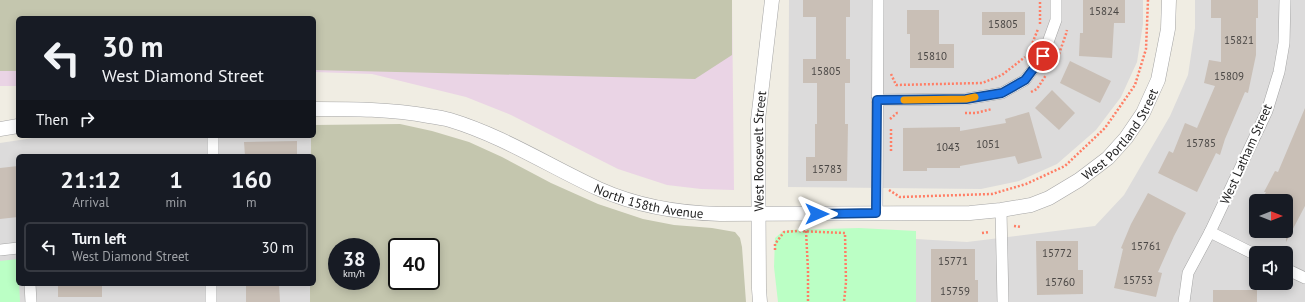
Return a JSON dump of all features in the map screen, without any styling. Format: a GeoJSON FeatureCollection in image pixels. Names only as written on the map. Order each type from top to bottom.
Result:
{"type":"FeatureCollection","features":[{"type":"Feature","properties":{"kind":"street","name":"West Roosevelt Street"},"geometry":{"type":"LineString","coordinates":[[760,302],[758,120],[772,0]]}},
{"type":"Feature","properties":{"kind":"street"},"geometry":{"type":"LineString","coordinates":[[876,213],[878,0]]}},
{"type":"Feature","properties":{"kind":"street"},"geometry":{"type":"LineString","coordinates":[[877,100],[966,99],[1002,93],[1025,80],[1043,56],[1056,20],[1056,0]]}},
{"type":"Feature","properties":{"kind":"street","name":"West Portland Street"},"geometry":{"type":"LineString","coordinates":[[1001,210],[1031,205],[1055,194],[1079,180],[1108,158],[1126,138],[1143,113],[1158,80],[1168,29],[1169,0]]}},
{"type":"Feature","properties":{"kind":"street","name":"West Latham Street"},"geometry":{"type":"LineString","coordinates":[[1184,302],[1188,273],[1210,232],[1267,111],[1279,72],[1284,43],[1285,0]]}},
{"type":"Feature","properties":{"kind":"street","name":"North 158th Avenue"},"geometry":{"type":"LineString","coordinates":[[316,109],[394,110],[449,120],[495,136],[600,189],[666,210],[700,214],[970,213],[1001,210]]}},
{"type":"Feature","properties":{"kind":"street"},"geometry":{"type":"LineString","coordinates":[[0,129],[16,126]]}},
{"type":"Feature","properties":{"kind":"street"},"geometry":{"type":"LineString","coordinates":[[213,138],[213,154]]}},
{"type":"Feature","properties":{"kind":"street"},"geometry":{"type":"LineString","coordinates":[[1001,210],[1003,302]]}},
{"type":"Feature","properties":{"kind":"street"},"geometry":{"type":"LineString","coordinates":[[1210,232],[1249,252]]}},
{"type":"Feature","properties":{"kind":"street"},"geometry":{"type":"LineString","coordinates":[[0,250],[16,248]]}},
{"type":"Feature","properties":{"kind":"street"},"geometry":{"type":"LineString","coordinates":[[1293,272],[1305,278]]}},
{"type":"Feature","properties":{"kind":"street"},"geometry":{"type":"LineString","coordinates":[[30,286],[31,302]]}},
{"type":"Feature","properties":{"kind":"street"},"geometry":{"type":"LineString","coordinates":[[211,286],[211,302]]}},
{"type":"Feature","properties":{"kind":"path"},"geometry":{"type":"LineString","coordinates":[[889,71],[896,85],[982,83],[1002,75],[1027,56],[1040,23],[1040,0]]}},
{"type":"Feature","properties":{"kind":"path"},"geometry":{"type":"LineString","coordinates":[[888,189],[900,197],[992,194],[1026,184],[1065,166],[1105,128],[1135,85],[1146,49],[1148,0]]}},
{"type":"Feature","properties":{"kind":"path"},"geometry":{"type":"LineString","coordinates":[[1057,58],[1067,28]]}},
{"type":"Feature","properties":{"kind":"path"},"geometry":{"type":"LineString","coordinates":[[1030,92],[1037,89],[1049,70]]}},
{"type":"Feature","properties":{"kind":"path"},"geometry":{"type":"LineString","coordinates":[[960,113],[976,113],[997,107]]}},
{"type":"Feature","properties":{"kind":"path"},"geometry":{"type":"LineString","coordinates":[[888,120],[897,113],[904,113]]}},
{"type":"Feature","properties":{"kind":"path"},"geometry":{"type":"LineString","coordinates":[[890,126],[892,133],[891,154]]}},
{"type":"Feature","properties":{"kind":"path"},"geometry":{"type":"LineString","coordinates":[[806,231],[808,302]]}},
{"type":"Feature","properties":{"kind":"path"},"geometry":{"type":"LineString","coordinates":[[775,250],[775,244],[784,232],[806,231],[845,233],[846,282],[844,302]]}},
{"type":"Feature","properties":{"kind":"shaded area"},"geometry":{"type":"Polygon","coordinates":[[[0,0],[732,0],[734,190],[701,189],[667,185],[618,169],[511,115],[466,97],[372,74],[316,72],[316,16],[16,16],[16,86],[0,86],[0,0]]]}},
{"type":"Feature","properties":{"kind":"shaded area"},"geometry":{"type":"Polygon","coordinates":[[[0,0],[732,0],[732,55],[695,79],[316,70],[316,16],[16,16],[16,71],[0,71],[0,0]]]}},
{"type":"Feature","properties":{"kind":"shaded area"},"geometry":{"type":"Polygon","coordinates":[[[789,0],[1143,0],[1143,24],[1137,62],[1121,97],[1096,130],[1057,164],[1019,181],[981,189],[788,187],[789,0]]]}},
{"type":"Feature","properties":{"kind":"shaded area"},"geometry":{"type":"Polygon","coordinates":[[[1195,0],[1305,0],[1305,302],[916,302],[916,239],[967,242],[1095,226],[1124,195],[1170,116],[1188,75],[1195,28],[1195,0]]]}},
{"type":"Feature","properties":{"kind":"shaded area"},"geometry":{"type":"Polygon","coordinates":[[[400,124],[432,131],[469,142],[502,157],[551,183],[598,204],[643,219],[674,225],[712,228],[735,232],[740,238],[742,247],[746,302],[310,302],[310,286],[316,286],[316,154],[311,154],[311,138],[316,138],[316,125],[400,124]]]}},
{"type":"Feature","properties":{"kind":"shaded area"},"geometry":{"type":"Polygon","coordinates":[[[33,138],[311,138],[311,154],[16,154],[16,286],[310,286],[310,302],[0,302],[0,143],[33,138]]]}},
{"type":"Feature","properties":{"kind":"green space"},"geometry":{"type":"Polygon","coordinates":[[[859,228],[916,231],[916,302],[778,302],[774,267],[775,238],[782,232],[789,230],[859,228]]]}},
{"type":"Feature","properties":{"kind":"green space"},"geometry":{"type":"Polygon","coordinates":[[[16,259],[16,286],[19,286],[20,302],[0,302],[0,261],[16,259]]]}},
{"type":"Feature","properties":{"kind":"building"},"geometry":{"type":"Polygon","coordinates":[[[803,0],[850,0],[850,17],[846,17],[846,59],[850,59],[850,83],[845,83],[845,124],[848,124],[847,181],[806,181],[806,157],[815,157],[817,83],[803,83],[803,59],[816,59],[816,17],[803,17],[803,0]]]}},
{"type":"Feature","properties":{"kind":"building"},"geometry":{"type":"Polygon","coordinates":[[[1083,0],[1125,0],[1125,23],[1114,23],[1112,58],[1079,56],[1080,33],[1083,33],[1083,0]]]}},
{"type":"Feature","properties":{"kind":"building"},"geometry":{"type":"Polygon","coordinates":[[[1211,0],[1258,0],[1258,18],[1256,18],[1256,55],[1248,93],[1245,92],[1225,139],[1220,155],[1216,153],[1197,192],[1158,173],[1169,151],[1173,153],[1185,123],[1197,128],[1215,86],[1204,83],[1209,60],[1221,62],[1221,18],[1211,18],[1211,0]]]}},
{"type":"Feature","properties":{"kind":"building"},"geometry":{"type":"Polygon","coordinates":[[[907,10],[939,10],[939,44],[954,44],[954,68],[910,68],[910,34],[907,34],[907,10]]]}},
{"type":"Feature","properties":{"kind":"building"},"geometry":{"type":"Polygon","coordinates":[[[982,12],[1025,12],[1025,35],[982,35],[982,12]]]}},
{"type":"Feature","properties":{"kind":"building"},"geometry":{"type":"Polygon","coordinates":[[[1070,61],[1111,81],[1100,103],[1060,83],[1070,61]]]}},
{"type":"Feature","properties":{"kind":"building"},"geometry":{"type":"Polygon","coordinates":[[[1052,90],[1075,113],[1059,130],[1035,108],[1052,90]]]}},
{"type":"Feature","properties":{"kind":"building"},"geometry":{"type":"Polygon","coordinates":[[[1305,108],[1305,206],[1293,229],[1293,194],[1265,194],[1266,192],[1264,192],[1275,171],[1278,172],[1305,108]]]}},
{"type":"Feature","properties":{"kind":"building"},"geometry":{"type":"Polygon","coordinates":[[[1029,112],[1042,158],[1018,164],[1015,156],[960,166],[960,168],[927,168],[927,171],[903,171],[903,128],[960,127],[960,131],[1006,123],[1005,119],[1029,112]]]}},
{"type":"Feature","properties":{"kind":"building"},"geometry":{"type":"Polygon","coordinates":[[[297,141],[297,154],[245,154],[244,142],[297,141]]]}},
{"type":"Feature","properties":{"kind":"building"},"geometry":{"type":"Polygon","coordinates":[[[16,166],[16,217],[0,219],[0,168],[16,166]]]}},
{"type":"Feature","properties":{"kind":"building"},"geometry":{"type":"Polygon","coordinates":[[[1148,193],[1186,213],[1158,272],[1162,273],[1156,297],[1114,288],[1123,249],[1121,248],[1131,224],[1148,193]]]}},
{"type":"Feature","properties":{"kind":"building"},"geometry":{"type":"Polygon","coordinates":[[[1036,241],[1078,241],[1078,270],[1083,270],[1083,294],[1037,295],[1036,241]]]}},
{"type":"Feature","properties":{"kind":"building"},"geometry":{"type":"Polygon","coordinates":[[[931,249],[975,249],[975,280],[978,280],[978,302],[931,302],[931,249]]]}},
{"type":"Feature","properties":{"kind":"building"},"geometry":{"type":"Polygon","coordinates":[[[58,286],[102,286],[102,297],[58,297],[58,286]]]}},
{"type":"Feature","properties":{"kind":"building"},"geometry":{"type":"Polygon","coordinates":[[[246,286],[279,286],[280,302],[246,302],[246,286]]]}},
{"type":"Feature","properties":{"kind":"building"},"geometry":{"type":"Polygon","coordinates":[[[1213,290],[1257,290],[1257,302],[1213,302],[1213,290]]]}},
{"type":"Feature","properties":{"kind":"slow traffic"},"geometry":{"type":"LineString","coordinates":[[904,100],[966,99],[975,97]]}},
{"type":"Feature","properties":{"kind":"route"},"geometry":{"type":"LineString","coordinates":[[817,214],[876,213],[877,100],[966,99],[1002,93],[1025,80],[1043,56]]}}]}
